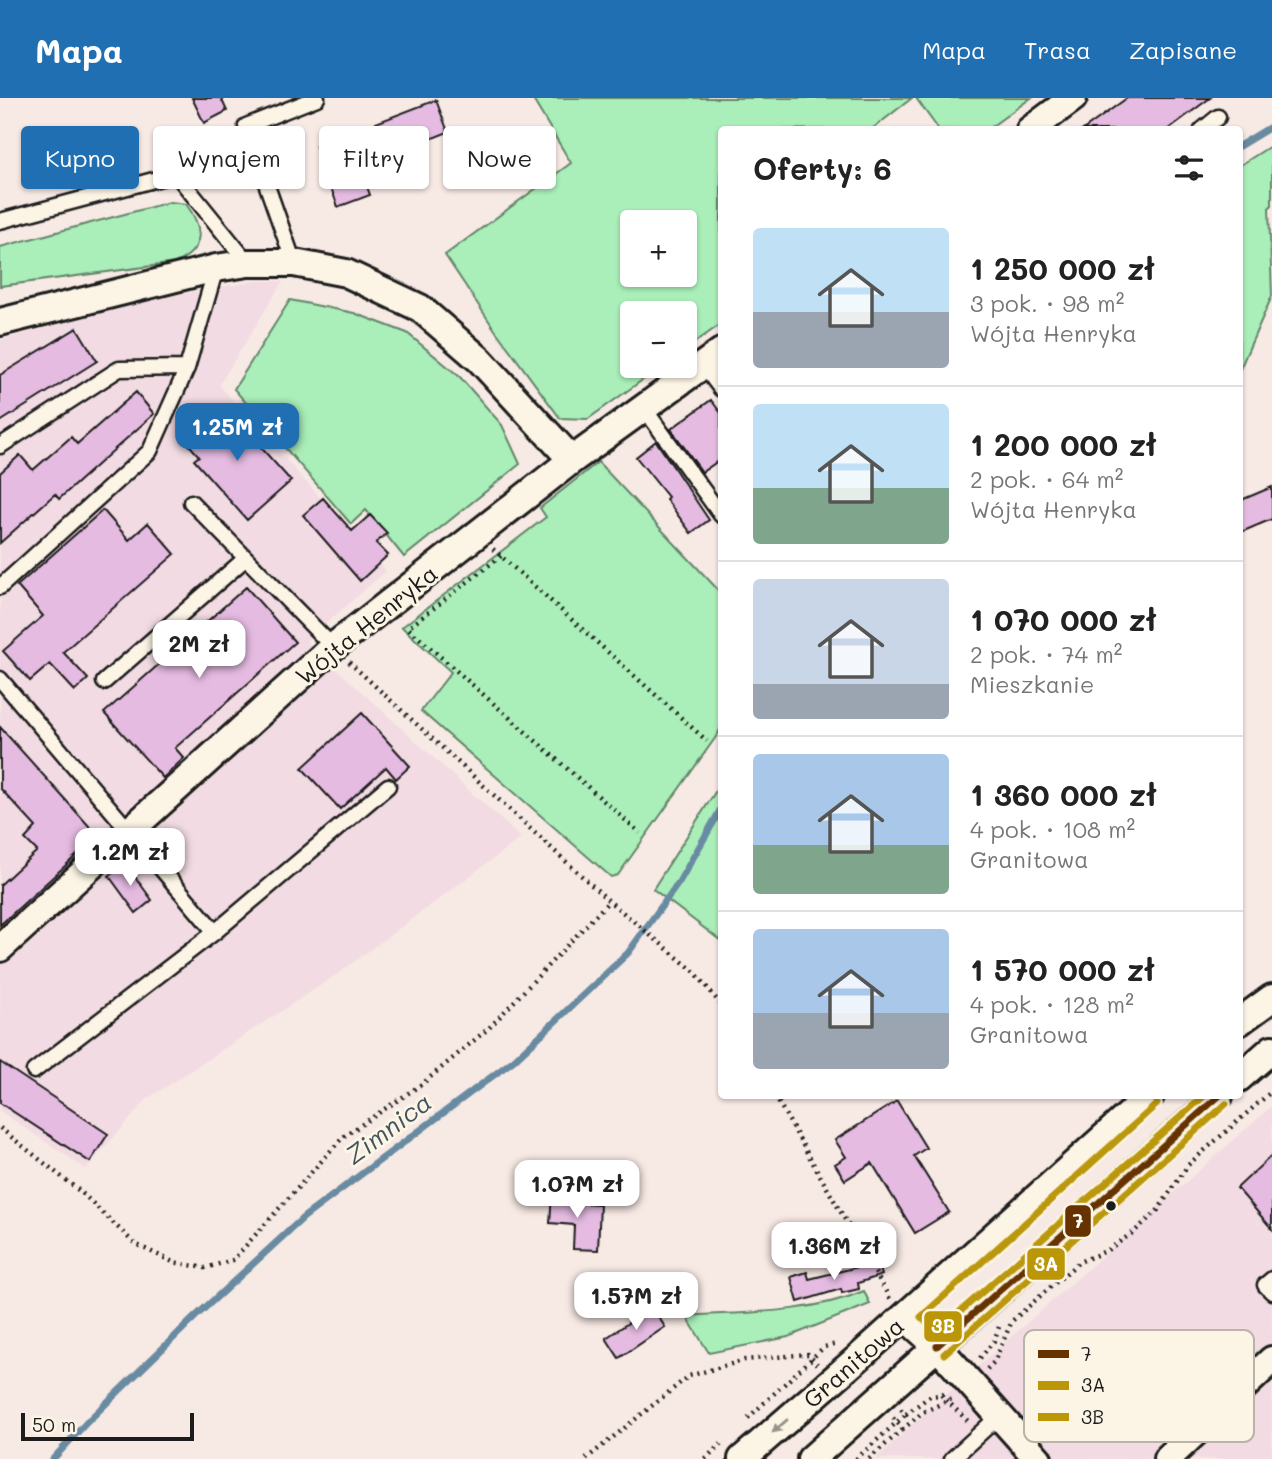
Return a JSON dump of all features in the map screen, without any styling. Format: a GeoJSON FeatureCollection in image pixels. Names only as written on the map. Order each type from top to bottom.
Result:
{"type":"FeatureCollection","features":[{"type":"Feature","properties":{"kind":"street"},"geometry":{"type":"LineString","coordinates":[[1035,126],[1073,98]]}},
{"type":"Feature","properties":{"kind":"street"},"geometry":{"type":"LineString","coordinates":[[0,322],[216,268],[248,263],[294,263],[346,273],[419,308],[480,360],[572,460]]}},
{"type":"Feature","properties":{"kind":"street","name":"Wójta Henryka"},"geometry":{"type":"LineString","coordinates":[[0,948],[333,647],[572,460],[712,358]]}},
{"type":"Feature","properties":{"kind":"street"},"geometry":{"type":"LineString","coordinates":[[1243,1019],[1272,998]]}},
{"type":"Feature","properties":{"kind":"street"},"geometry":{"type":"LineString","coordinates":[[1243,1074],[1272,1049]]}},
{"type":"Feature","properties":{"kind":"street","name":"Granitowa"},"geometry":{"type":"LineString","coordinates":[[734,1449],[905,1317],[1147,1099]]}},
{"type":"Feature","properties":{"kind":"street","name":"Granitowa"},"geometry":{"type":"LineString","coordinates":[[811,1459],[1216,1099]]}},
{"type":"Feature","properties":{"kind":"street"},"geometry":{"type":"LineString","coordinates":[[905,1317],[937,1346],[990,1425],[1038,1459]]}},
{"type":"Feature","properties":{"kind":"street"},"geometry":{"type":"LineString","coordinates":[[1254,1377],[1272,1360]]}},
{"type":"Feature","properties":{"kind":"street"},"geometry":{"type":"LineString","coordinates":[[1167,1459],[1185,1442]]}},
{"type":"Feature","properties":{"kind":"lane"},"geometry":{"type":"LineString","coordinates":[[294,263],[246,126],[317,98]]}},
{"type":"Feature","properties":{"kind":"lane"},"geometry":{"type":"LineString","coordinates":[[1207,126],[1218,117]]}},
{"type":"Feature","properties":{"kind":"lane"},"geometry":{"type":"LineString","coordinates":[[0,221],[176,174],[248,263]]}},
{"type":"Feature","properties":{"kind":"lane"},"geometry":{"type":"LineString","coordinates":[[0,587],[150,452],[187,368],[216,268]]}},
{"type":"Feature","properties":{"kind":"lane"},"geometry":{"type":"LineString","coordinates":[[712,358],[718,379]]}},
{"type":"Feature","properties":{"kind":"lane"},"geometry":{"type":"LineString","coordinates":[[0,446],[119,369],[187,368]]}},
{"type":"Feature","properties":{"kind":"lane"},"geometry":{"type":"LineString","coordinates":[[644,408],[718,511]]}},
{"type":"Feature","properties":{"kind":"lane"},"geometry":{"type":"LineString","coordinates":[[191,502],[333,647]]}},
{"type":"Feature","properties":{"kind":"lane"},"geometry":{"type":"LineString","coordinates":[[104,682],[246,558]]}},
{"type":"Feature","properties":{"kind":"lane"},"geometry":{"type":"LineString","coordinates":[[0,679],[215,932]]}},
{"type":"Feature","properties":{"kind":"lane"},"geometry":{"type":"LineString","coordinates":[[34,1071],[215,932],[387,786]]}},
{"type":"Feature","properties":{"kind":"lane"},"geometry":{"type":"LineString","coordinates":[[1272,1279],[1265,1285],[1272,1292]]}},
{"type":"Feature","properties":{"kind":"lane"},"geometry":{"type":"LineString","coordinates":[[952,1459],[990,1425]]}},
{"type":"Feature","properties":{"kind":"path"},"geometry":{"type":"LineString","coordinates":[[477,534],[707,741]]}},
{"type":"Feature","properties":{"kind":"path"},"geometry":{"type":"LineString","coordinates":[[501,556],[408,628],[640,833]]}},
{"type":"Feature","properties":{"kind":"path"},"geometry":{"type":"LineString","coordinates":[[333,647],[609,901],[695,972],[718,1001]]}},
{"type":"Feature","properties":{"kind":"path"},"geometry":{"type":"LineString","coordinates":[[0,1128],[82,1194],[135,1244],[173,1262],[205,1268],[233,1259],[343,1137],[422,1084],[489,1027],[609,901]]}},
{"type":"Feature","properties":{"kind":"path"},"geometry":{"type":"LineString","coordinates":[[777,1099],[877,1276]]}},
{"type":"Feature","properties":{"kind":"path"},"geometry":{"type":"LineString","coordinates":[[745,1422],[824,1346],[842,1344]]}},
{"type":"Feature","properties":{"kind":"path"},"geometry":{"type":"LineString","coordinates":[[586,1459],[689,1376],[745,1360],[807,1354],[812,1358]]}},
{"type":"Feature","properties":{"kind":"path"},"geometry":{"type":"LineString","coordinates":[[941,1395],[990,1425]]}},
{"type":"Feature","properties":{"kind":"path"},"geometry":{"type":"LineString","coordinates":[[856,1459],[906,1414]]}},
{"type":"Feature","properties":{"kind":"path"},"geometry":{"type":"LineString","coordinates":[[869,1459],[903,1429]]}},
{"type":"Feature","properties":{"kind":"path"},"geometry":{"type":"LineString","coordinates":[[705,1459],[734,1449]]}},
{"type":"Feature","properties":{"kind":"shaded area"},"geometry":{"type":"Polygon","coordinates":[[[257,281],[283,281],[219,385],[386,571],[306,641],[521,838],[336,975],[147,1099],[86,1169],[0,1111],[0,340],[164,297],[257,281]]]}},
{"type":"Feature","properties":{"kind":"shaded area"},"geometry":{"type":"Polygon","coordinates":[[[1272,1106],[1272,1459],[876,1459],[1272,1106]]]}},
{"type":"Feature","properties":{"kind":"green space"},"geometry":{"type":"Polygon","coordinates":[[[532,98],[912,98],[876,126],[718,126],[718,326],[697,341],[697,301],[620,301],[620,378],[645,378],[588,419],[560,418],[495,330],[445,255],[535,189],[556,189],[556,174],[571,163],[556,138],[556,126],[549,126],[532,98]]]}},
{"type":"Feature","properties":{"kind":"green space"},"geometry":{"type":"Polygon","coordinates":[[[916,98],[1031,98],[992,126],[936,126],[916,98]]]}},
{"type":"Feature","properties":{"kind":"green space"},"geometry":{"type":"Polygon","coordinates":[[[1272,145],[1272,205],[1269,208],[1272,296],[1243,362],[1243,163],[1272,145]]]}},
{"type":"Feature","properties":{"kind":"green space"},"geometry":{"type":"Polygon","coordinates":[[[170,202],[186,204],[198,230],[198,238],[192,252],[175,263],[0,286],[0,247],[170,202]]]}},
{"type":"Feature","properties":{"kind":"green space"},"geometry":{"type":"Polygon","coordinates":[[[290,300],[354,313],[407,333],[460,377],[502,425],[520,464],[404,557],[366,510],[351,524],[234,389],[290,300]]]}},
{"type":"Feature","properties":{"kind":"green space"},"geometry":{"type":"Polygon","coordinates":[[[598,462],[718,590],[718,734],[618,875],[611,877],[421,711],[451,672],[402,627],[546,517],[540,508],[598,462]]]}},
{"type":"Feature","properties":{"kind":"green space"},"geometry":{"type":"Polygon","coordinates":[[[718,788],[718,939],[653,889],[718,788]]]}},
{"type":"Feature","properties":{"kind":"green space"},"geometry":{"type":"Polygon","coordinates":[[[864,1291],[870,1304],[788,1337],[709,1353],[686,1316],[799,1308],[843,1299],[864,1291]]]}},
{"type":"Feature","properties":{"kind":"building"},"geometry":{"type":"Polygon","coordinates":[[[192,98],[221,98],[227,111],[204,123],[192,98]]]}},
{"type":"Feature","properties":{"kind":"building"},"geometry":{"type":"Polygon","coordinates":[[[1127,98],[1210,98],[1172,126],[1088,126],[1127,98]]]}},
{"type":"Feature","properties":{"kind":"building"},"geometry":{"type":"Polygon","coordinates":[[[436,100],[446,126],[443,126],[443,134],[429,140],[429,126],[368,126],[436,100]]]}},
{"type":"Feature","properties":{"kind":"building"},"geometry":{"type":"Polygon","coordinates":[[[332,189],[368,189],[370,195],[338,207],[332,189]]]}},
{"type":"Feature","properties":{"kind":"building"},"geometry":{"type":"Polygon","coordinates":[[[77,328],[97,361],[0,422],[0,375],[77,328]]]}},
{"type":"Feature","properties":{"kind":"building"},"geometry":{"type":"Polygon","coordinates":[[[136,392],[154,414],[59,499],[55,494],[0,543],[0,473],[20,455],[33,470],[71,437],[77,444],[136,392]]]}},
{"type":"Feature","properties":{"kind":"building"},"geometry":{"type":"Polygon","coordinates":[[[711,400],[718,409],[718,461],[702,472],[671,429],[711,400]]]}},
{"type":"Feature","properties":{"kind":"building"},"geometry":{"type":"Polygon","coordinates":[[[224,406],[291,481],[247,520],[194,460],[199,456],[185,440],[224,406]]]}},
{"type":"Feature","properties":{"kind":"building"},"geometry":{"type":"Polygon","coordinates":[[[656,441],[709,520],[691,533],[666,499],[668,497],[636,457],[656,441]]]}},
{"type":"Feature","properties":{"kind":"building"},"geometry":{"type":"Polygon","coordinates":[[[1272,487],[1272,519],[1243,531],[1243,499],[1272,487]]]}},
{"type":"Feature","properties":{"kind":"building"},"geometry":{"type":"Polygon","coordinates":[[[323,498],[352,531],[370,515],[387,533],[376,543],[388,555],[360,581],[303,515],[323,498]]]}},
{"type":"Feature","properties":{"kind":"building"},"geometry":{"type":"Polygon","coordinates":[[[103,510],[129,540],[148,523],[175,554],[63,652],[88,679],[75,691],[50,664],[30,681],[3,651],[43,616],[17,586],[103,510]]]}},
{"type":"Feature","properties":{"kind":"building"},"geometry":{"type":"Polygon","coordinates":[[[246,587],[295,642],[175,748],[184,758],[163,778],[104,713],[246,587]]]}},
{"type":"Feature","properties":{"kind":"building"},"geometry":{"type":"Polygon","coordinates":[[[362,713],[410,766],[396,779],[386,767],[340,809],[302,768],[362,713]]]}},
{"type":"Feature","properties":{"kind":"building"},"geometry":{"type":"Polygon","coordinates":[[[0,727],[98,836],[0,925],[0,885],[37,851],[25,839],[36,827],[0,788],[0,727]]]}},
{"type":"Feature","properties":{"kind":"building"},"geometry":{"type":"Polygon","coordinates":[[[125,863],[152,900],[136,913],[109,876],[125,863]]]}},
{"type":"Feature","properties":{"kind":"building"},"geometry":{"type":"Polygon","coordinates":[[[0,1062],[108,1134],[90,1162],[0,1103],[0,1062]]]}},
{"type":"Feature","properties":{"kind":"building"},"geometry":{"type":"Polygon","coordinates":[[[897,1101],[926,1148],[914,1156],[949,1212],[915,1233],[872,1163],[845,1180],[835,1164],[846,1157],[835,1140],[897,1101]]]}},
{"type":"Feature","properties":{"kind":"building"},"geometry":{"type":"Polygon","coordinates":[[[1272,1155],[1272,1229],[1237,1188],[1272,1155]]]}},
{"type":"Feature","properties":{"kind":"building"},"geometry":{"type":"Polygon","coordinates":[[[552,1193],[576,1195],[575,1203],[600,1204],[598,1250],[573,1249],[574,1225],[550,1223],[552,1193]]]}},
{"type":"Feature","properties":{"kind":"building"},"geometry":{"type":"Polygon","coordinates":[[[878,1262],[882,1275],[858,1283],[859,1289],[842,1293],[841,1289],[798,1302],[791,1277],[807,1272],[809,1279],[878,1262]]]}},
{"type":"Feature","properties":{"kind":"building"},"geometry":{"type":"Polygon","coordinates":[[[652,1307],[665,1327],[619,1358],[606,1338],[652,1307]]]}},
{"type":"Feature","properties":{"kind":"waterway","name":"Zimnica"},"geometry":{"type":"LineString","coordinates":[[1243,144],[1272,126]]}},
{"type":"Feature","properties":{"kind":"waterway","name":"Zimnica"},"geometry":{"type":"LineString","coordinates":[[53,1459],[87,1422],[195,1317],[304,1217],[514,1060],[628,953],[679,882],[718,814]]}},
{"type":"Feature","properties":{"kind":"transit line","name":"3B"},"geometry":{"type":"LineString","coordinates":[[1157,1104],[921,1317],[937,1332],[1201,1099]]}},
{"type":"Feature","properties":{"kind":"transit line","name":"7"},"geometry":{"type":"LineString","coordinates":[[937,1346],[1216,1099]]}},
{"type":"Feature","properties":{"kind":"transit line","name":"3A"},"geometry":{"type":"LineString","coordinates":[[944,1354],[1226,1104]]}}]}
